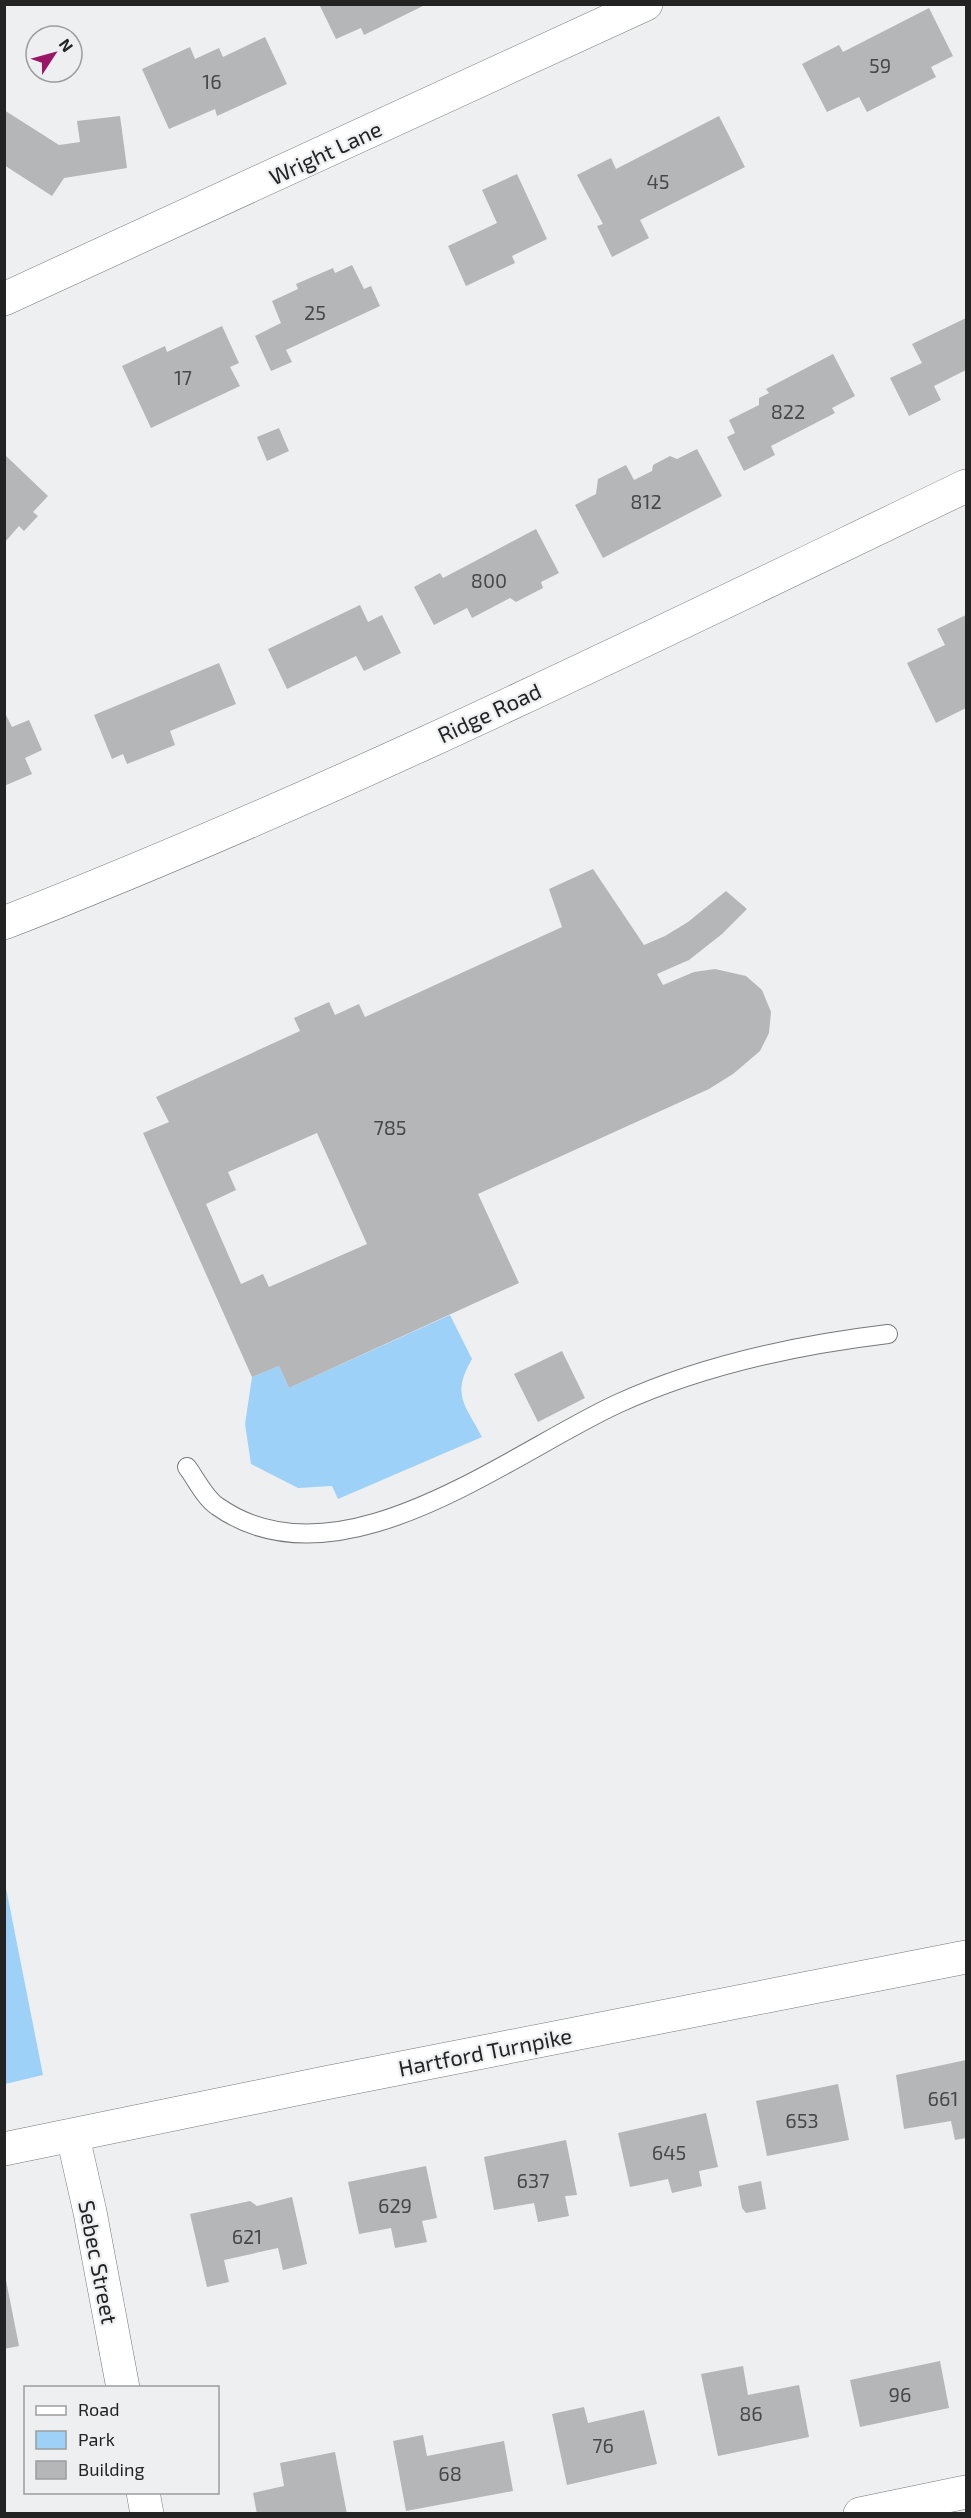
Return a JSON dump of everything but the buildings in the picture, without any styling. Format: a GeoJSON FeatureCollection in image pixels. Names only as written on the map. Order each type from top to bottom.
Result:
{"type":"FeatureCollection","features":[{"type":"Feature","properties":{"kind":"main road","name":"Wright Lane"},"geometry":{"type":"LineString","coordinates":[[4,299],[646,4]]}},
{"type":"Feature","properties":{"kind":"main road","name":"Ridge Road"},"geometry":{"type":"LineString","coordinates":[[4,923],[120,876],[423,742],[966,486]]}},
{"type":"Feature","properties":{"kind":"main road","name":"Hartford Turnpike"},"geometry":{"type":"LineString","coordinates":[[4,2149],[73,2137],[325,2083],[966,1957]]}},
{"type":"Feature","properties":{"kind":"main road","name":"Sebec Street"},"geometry":{"type":"LineString","coordinates":[[73,2137],[90,2212],[123,2386]]}},
{"type":"Feature","properties":{"kind":"main road"},"geometry":{"type":"LineString","coordinates":[[860,2514],[966,2492]]}},
{"type":"Feature","properties":{"kind":"main road"},"geometry":{"type":"LineString","coordinates":[[143,2494],[147,2514]]}},
{"type":"Feature","properties":{"kind":"lane"},"geometry":{"type":"LineString","coordinates":[[188,1467],[215,1505],[254,1526],[303,1534],[346,1531],[400,1515],[490,1473],[616,1405],[677,1379],[830,1341],[888,1334]]}},
{"type":"Feature","properties":{"kind":"green space"},"geometry":{"type":"Polygon","coordinates":[[[450,1315],[472,1359],[462,1382],[461,1391],[466,1407],[482,1437],[338,1499],[332,1486],[298,1488],[251,1464],[245,1424],[252,1377],[279,1366],[289,1388],[450,1315]]]}},
{"type":"Feature","properties":{"kind":"green space"},"geometry":{"type":"Polygon","coordinates":[[[5,1883],[43,2075],[4,2084],[5,1883]]]}}]}
